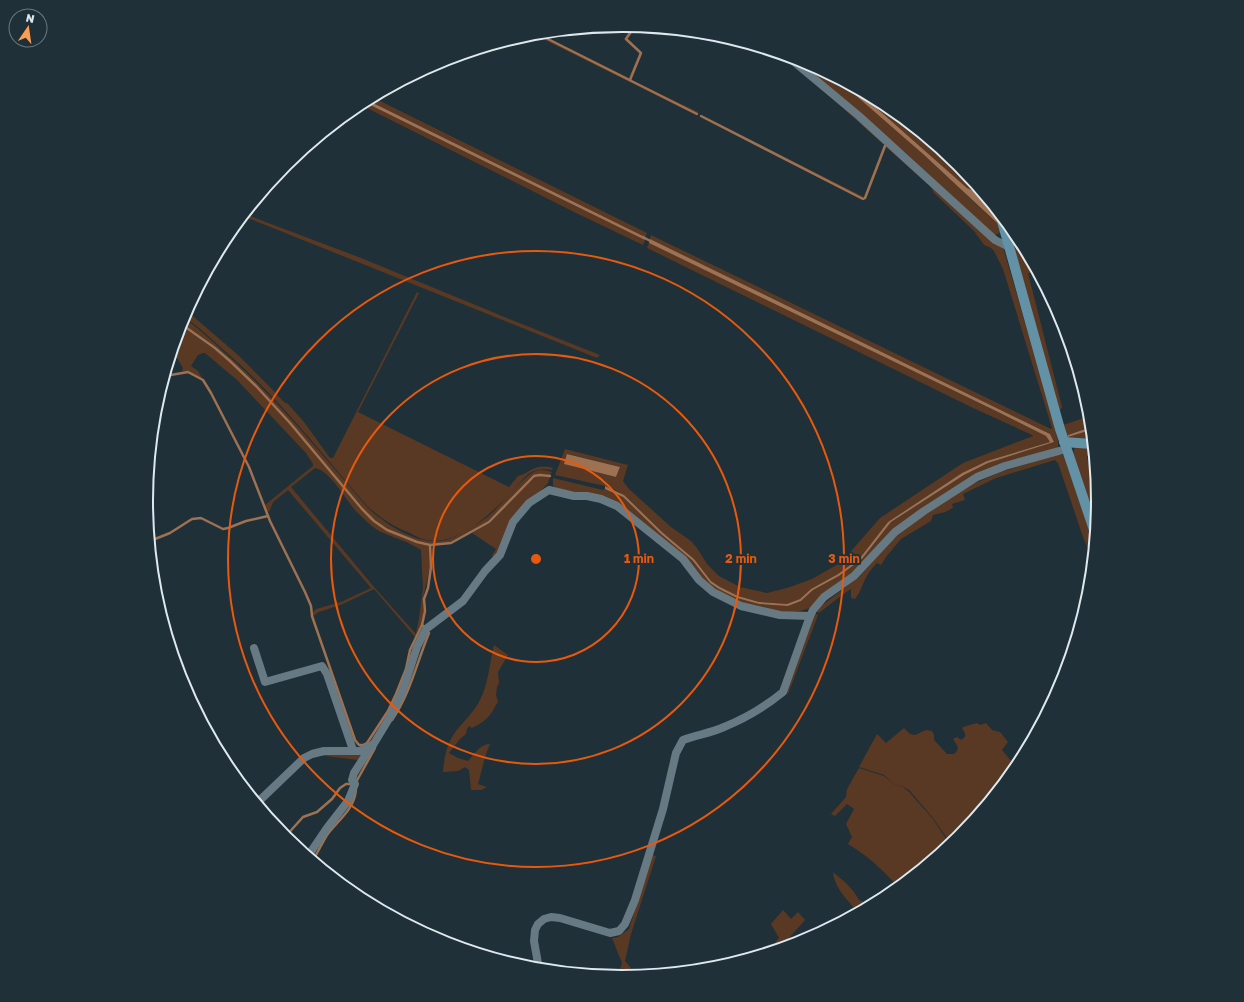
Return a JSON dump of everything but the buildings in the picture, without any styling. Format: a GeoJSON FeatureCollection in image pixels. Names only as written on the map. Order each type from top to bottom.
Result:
{"type":"FeatureCollection","features":[{"type":"Feature","properties":{"kind":"main road"},"geometry":{"type":"LineString","coordinates":[[1004,229],[1060,429],[1090,519]]}},
{"type":"Feature","properties":{"kind":"main road"},"geometry":{"type":"LineString","coordinates":[[1065,443],[1087,444]]}},
{"type":"Feature","properties":{"kind":"street"},"geometry":{"type":"LineString","coordinates":[[802,68],[859,116],[995,240],[1009,247]]}},
{"type":"Feature","properties":{"kind":"street"},"geometry":{"type":"LineString","coordinates":[[538,962],[534,941],[535,930],[538,924],[544,919],[551,917],[560,918],[610,933],[619,931],[625,924],[635,900],[663,809],[676,753],[683,740],[724,727],[764,705],[783,692],[810,616],[824,597],[854,576],[895,532],[924,511],[977,477],[1065,443]]}},
{"type":"Feature","properties":{"kind":"street"},"geometry":{"type":"LineString","coordinates":[[311,852],[348,801],[354,784],[352,780],[354,773],[390,717],[403,690],[417,647],[426,629],[463,601],[481,576],[500,555],[513,522],[529,503],[549,490],[574,496],[587,496],[601,499],[618,506],[683,559],[699,580],[712,592],[741,606],[780,615],[810,616]]}},
{"type":"Feature","properties":{"kind":"street"},"geometry":{"type":"LineString","coordinates":[[254,648],[265,682],[322,666],[327,674],[353,750]]}},
{"type":"Feature","properties":{"kind":"street"},"geometry":{"type":"LineString","coordinates":[[260,800],[304,758],[312,754],[324,751],[360,751],[373,745]]}},
{"type":"Feature","properties":{"kind":"shaded area"},"geometry":{"type":"Polygon","coordinates":[[[629,32],[632,32],[627,39],[642,53],[631,80],[698,112],[696,115],[543,39],[548,38],[629,78],[639,52],[624,39],[629,32]]]}},
{"type":"Feature","properties":{"kind":"shaded area"},"geometry":{"type":"Polygon","coordinates":[[[796,66],[1003,247],[1056,429],[1058,447],[1004,464],[924,509],[860,569],[810,608],[800,611],[778,611],[751,606],[714,590],[637,518],[613,500],[600,495],[576,493],[555,488],[553,485],[553,478],[603,490],[610,490],[623,497],[661,534],[693,561],[710,583],[737,598],[759,604],[788,606],[801,601],[813,590],[839,576],[862,559],[891,522],[964,475],[988,463],[1054,442],[1050,434],[650,239],[651,235],[1051,429],[1052,428],[1003,269],[994,251],[984,245],[974,231],[934,193],[931,187],[886,147],[866,199],[863,200],[700,117],[701,115],[864,197],[884,145],[796,66]]]}},
{"type":"Feature","properties":{"kind":"shaded area"},"geometry":{"type":"Polygon","coordinates":[[[813,73],[829,80],[860,97],[928,158],[996,223],[974,191],[967,188],[874,105],[908,129],[931,148],[954,169],[975,192],[994,215],[999,222],[1000,233],[995,235],[993,234],[910,157],[813,73]]]}},
{"type":"Feature","properties":{"kind":"shaded area"},"geometry":{"type":"Polygon","coordinates":[[[854,94],[874,105],[967,188],[974,191],[996,218],[997,223],[923,154],[854,94]]]}},
{"type":"Feature","properties":{"kind":"shaded area"},"geometry":{"type":"Polygon","coordinates":[[[379,100],[647,233],[645,237],[374,103],[379,100]]]}},
{"type":"Feature","properties":{"kind":"shaded area"},"geometry":{"type":"Polygon","coordinates":[[[374,103],[645,237],[645,240],[371,105],[374,103]]]}},
{"type":"Feature","properties":{"kind":"shaded area"},"geometry":{"type":"Polygon","coordinates":[[[371,105],[645,240],[643,245],[366,108],[371,105]]]}},
{"type":"Feature","properties":{"kind":"shaded area"},"geometry":{"type":"Polygon","coordinates":[[[249,216],[361,258],[600,355],[597,358],[248,218],[249,216]]]}},
{"type":"Feature","properties":{"kind":"shaded area"},"geometry":{"type":"Polygon","coordinates":[[[650,239],[1050,434],[1054,442],[988,463],[964,475],[891,522],[862,559],[839,576],[813,590],[801,601],[788,606],[759,604],[737,598],[719,589],[710,583],[693,561],[661,534],[623,497],[605,489],[605,486],[624,495],[662,532],[694,559],[711,581],[720,587],[738,596],[759,602],[787,604],[800,599],[811,589],[838,574],[860,558],[888,522],[962,473],[987,461],[1050,442],[1046,436],[996,411],[649,243],[650,239]]]}},
{"type":"Feature","properties":{"kind":"shaded area"},"geometry":{"type":"Polygon","coordinates":[[[1012,240],[1032,273],[1028,273],[1062,407],[1059,412],[1012,240]]]}},
{"type":"Feature","properties":{"kind":"shaded area"},"geometry":{"type":"Polygon","coordinates":[[[649,243],[996,411],[1046,436],[1050,442],[987,461],[962,473],[888,522],[860,558],[838,574],[811,589],[800,599],[787,604],[759,602],[738,596],[711,581],[694,559],[662,532],[618,491],[605,486],[555,475],[565,449],[628,465],[623,481],[629,489],[671,527],[691,541],[707,564],[719,576],[740,587],[767,593],[812,579],[840,563],[880,518],[963,463],[1033,436],[647,248],[649,243]],[[568,454],[565,464],[616,477],[620,467],[568,454]]]}},
{"type":"Feature","properties":{"kind":"shaded area"},"geometry":{"type":"Polygon","coordinates":[[[417,292],[419,293],[358,412],[509,487],[518,476],[537,467],[553,468],[552,470],[544,469],[532,472],[483,519],[462,533],[439,541],[427,540],[418,537],[383,519],[368,507],[300,427],[264,388],[205,333],[189,322],[192,315],[238,355],[284,402],[288,404],[304,422],[330,458],[333,458],[417,292]]]}},
{"type":"Feature","properties":{"kind":"shaded area"},"geometry":{"type":"Polygon","coordinates":[[[189,322],[205,334],[263,389],[368,508],[394,528],[414,537],[435,541],[452,538],[487,517],[529,475],[540,470],[552,472],[550,475],[540,474],[534,476],[489,521],[450,542],[430,544],[417,541],[388,530],[362,509],[290,422],[256,385],[216,347],[187,328],[189,322]]]}},
{"type":"Feature","properties":{"kind":"shaded area"},"geometry":{"type":"Polygon","coordinates":[[[186,329],[212,347],[248,379],[314,452],[361,510],[376,523],[409,541],[429,546],[430,567],[423,598],[424,611],[421,624],[415,637],[374,589],[343,604],[319,612],[313,616],[312,613],[316,609],[341,602],[371,588],[288,490],[273,502],[268,512],[265,505],[313,466],[313,464],[306,453],[237,380],[205,353],[198,355],[191,366],[198,371],[203,380],[188,371],[182,371],[183,368],[176,357],[186,329]],[[315,468],[291,487],[374,587],[416,634],[423,588],[421,550],[407,542],[381,532],[372,526],[360,515],[327,475],[321,470],[315,468]]]}},
{"type":"Feature","properties":{"kind":"shaded area"},"geometry":{"type":"Polygon","coordinates":[[[1083,418],[1085,429],[1068,435],[1068,437],[1086,432],[1087,442],[1068,440],[1063,425],[1083,418]]]}},
{"type":"Feature","properties":{"kind":"shaded area"},"geometry":{"type":"Polygon","coordinates":[[[1085,429],[1086,432],[1068,437],[1068,435],[1085,429]]]}},
{"type":"Feature","properties":{"kind":"shaded area"},"geometry":{"type":"Polygon","coordinates":[[[1088,448],[1091,509],[1073,457],[1074,449],[1088,448]]]}},
{"type":"Feature","properties":{"kind":"shaded area"},"geometry":{"type":"Polygon","coordinates":[[[567,454],[620,467],[616,477],[564,464],[567,454]]]}},
{"type":"Feature","properties":{"kind":"shaded area"},"geometry":{"type":"Polygon","coordinates":[[[1059,454],[1064,455],[1090,533],[1088,550],[1058,463],[1055,460],[996,478],[963,494],[965,500],[952,504],[953,508],[945,512],[933,515],[931,521],[901,539],[881,565],[877,563],[871,570],[855,599],[851,598],[851,589],[819,613],[816,610],[859,577],[891,541],[909,525],[973,484],[1001,472],[1059,454]]]}},
{"type":"Feature","properties":{"kind":"shaded area"},"geometry":{"type":"Polygon","coordinates":[[[535,477],[550,477],[548,483],[530,500],[495,558],[492,556],[496,549],[472,533],[490,523],[530,481],[535,477]]]}},
{"type":"Feature","properties":{"kind":"shaded area"},"geometry":{"type":"Polygon","coordinates":[[[814,613],[818,615],[788,694],[786,690],[814,613]]]}},
{"type":"Feature","properties":{"kind":"shaded area"},"geometry":{"type":"Polygon","coordinates":[[[494,645],[508,655],[498,672],[499,683],[496,695],[498,702],[486,720],[472,728],[469,726],[466,734],[449,753],[468,761],[480,748],[486,744],[490,744],[478,784],[487,787],[481,790],[471,790],[469,770],[465,767],[458,771],[443,772],[444,761],[446,750],[453,736],[479,702],[487,681],[494,645]]]}},
{"type":"Feature","properties":{"kind":"shaded area"},"geometry":{"type":"Polygon","coordinates":[[[977,723],[980,725],[986,723],[992,730],[1000,732],[1008,742],[1002,750],[1012,762],[975,810],[947,839],[933,818],[910,791],[904,787],[894,784],[884,775],[859,767],[877,734],[886,743],[904,728],[910,734],[915,735],[926,730],[932,731],[934,740],[947,754],[954,754],[958,747],[953,739],[957,737],[961,740],[965,737],[965,733],[962,728],[977,723]]]}},
{"type":"Feature","properties":{"kind":"shaded area"},"geometry":{"type":"Polygon","coordinates":[[[365,751],[358,760],[317,755],[365,751]]]}},
{"type":"Feature","properties":{"kind":"shaded area"},"geometry":{"type":"Polygon","coordinates":[[[859,768],[884,776],[894,784],[903,787],[909,792],[933,819],[947,840],[894,883],[874,863],[848,844],[852,837],[846,824],[854,809],[847,804],[835,816],[831,814],[846,797],[847,789],[859,768]]]}},
{"type":"Feature","properties":{"kind":"shaded area"},"geometry":{"type":"Polygon","coordinates":[[[652,855],[656,856],[631,934],[625,961],[631,968],[620,970],[622,963],[612,938],[618,937],[629,929],[652,855]]]}},
{"type":"Feature","properties":{"kind":"shaded area"},"geometry":{"type":"Polygon","coordinates":[[[833,872],[846,883],[859,900],[864,902],[854,908],[839,888],[833,872]]]}},
{"type":"Feature","properties":{"kind":"shaded area"},"geometry":{"type":"Polygon","coordinates":[[[783,910],[791,919],[798,912],[805,920],[788,939],[776,944],[775,943],[779,938],[771,924],[783,910]]]}},
{"type":"Feature","properties":{"kind":"waterway"},"geometry":{"type":"LineString","coordinates":[[630,80],[641,53],[626,39],[631,32]]}},
{"type":"Feature","properties":{"kind":"waterway"},"geometry":{"type":"LineString","coordinates":[[547,38],[697,114]]}},
{"type":"Feature","properties":{"kind":"waterway"},"geometry":{"type":"LineString","coordinates":[[701,116],[863,199],[865,198],[885,146]]}},
{"type":"Feature","properties":{"kind":"waterway"},"geometry":{"type":"LineString","coordinates":[[643,237],[652,242]]}},
{"type":"Feature","properties":{"kind":"waterway"},"geometry":{"type":"LineString","coordinates":[[187,328],[215,348],[256,386],[290,423],[362,509],[374,521],[387,530],[417,542],[430,545],[451,543],[489,522],[534,476],[550,476]]}},
{"type":"Feature","properties":{"kind":"waterway"},"geometry":{"type":"LineString","coordinates":[[170,375],[188,372],[203,380],[249,467],[270,521],[311,606],[312,616],[355,740],[359,745],[367,743],[388,711],[406,669],[410,650],[422,625]]}},
{"type":"Feature","properties":{"kind":"waterway"},"geometry":{"type":"LineString","coordinates":[[155,539],[170,533],[192,519],[201,518],[223,529],[246,521],[268,516]]}},
{"type":"Feature","properties":{"kind":"waterway"},"geometry":{"type":"LineString","coordinates":[[423,626],[425,611],[424,599],[428,588],[431,567],[430,545]]}},
{"type":"Feature","properties":{"kind":"waterway"},"geometry":{"type":"LineString","coordinates":[[392,720],[404,700],[429,633],[427,631]]}},
{"type":"Feature","properties":{"kind":"waterway"},"geometry":{"type":"LineString","coordinates":[[289,832],[303,817],[317,812],[332,799],[340,788],[346,784],[355,784],[375,748]]}},
{"type":"Feature","properties":{"kind":"waterway"},"geometry":{"type":"LineString","coordinates":[[315,856],[327,835],[349,809],[355,797],[356,790]]}}]}
